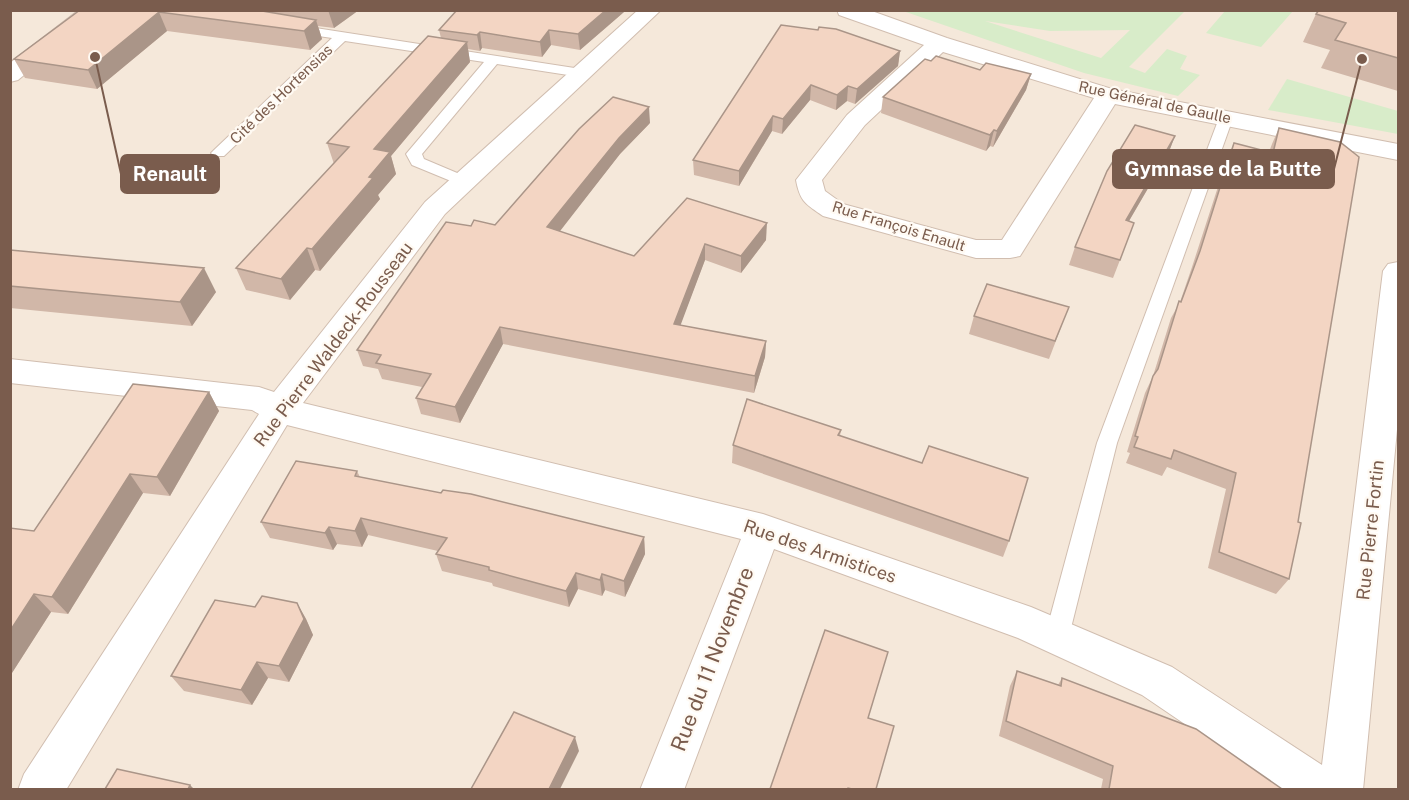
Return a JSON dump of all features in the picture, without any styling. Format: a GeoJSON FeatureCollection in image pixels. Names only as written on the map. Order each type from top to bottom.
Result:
{"type":"FeatureCollection","features":[{"type":"Feature","properties":{"kind":"street"},"geometry":{"type":"LineString","coordinates":[[10,75],[93,10]]}},
{"type":"Feature","properties":{"kind":"street","name":"Rue Pierre Waldeck-Rousseau"},"geometry":{"type":"LineString","coordinates":[[40,789],[279,410],[435,208],[651,10]]}},
{"type":"Feature","properties":{"kind":"street","name":"Rue Général de Gaulle"},"geometry":{"type":"LineString","coordinates":[[848,10],[939,43],[1108,94],[1398,153]]}},
{"type":"Feature","properties":{"kind":"street","name":"Rue François Enault"},"geometry":{"type":"LineString","coordinates":[[939,43],[856,120],[809,180],[812,195],[833,210],[976,249],[1010,249],[1108,94]]}},
{"type":"Feature","properties":{"kind":"street","name":"Rue Pierre Fortin"},"geometry":{"type":"LineString","coordinates":[[1341,789],[1398,271]]}},
{"type":"Feature","properties":{"kind":"street","name":"Rue des Armistices"},"geometry":{"type":"LineString","coordinates":[[10,371],[259,399],[279,410],[763,529],[1057,636],[1157,681],[1321,789]]}},
{"type":"Feature","properties":{"kind":"street","name":"Rue du 11 Novembre"},"geometry":{"type":"LineString","coordinates":[[662,789],[763,529]]}},
{"type":"Feature","properties":{"kind":"lane","name":"Cité des Hortensias"},"geometry":{"type":"LineString","coordinates":[[279,26],[581,73]]}},
{"type":"Feature","properties":{"kind":"lane","name":"Cité des Hortensias"},"geometry":{"type":"LineString","coordinates":[[219,153],[342,36]]}},
{"type":"Feature","properties":{"kind":"lane"},"geometry":{"type":"LineString","coordinates":[[463,182],[417,162],[414,154],[493,60]]}},
{"type":"Feature","properties":{"kind":"lane"},"geometry":{"type":"LineString","coordinates":[[1057,636],[1107,443],[1226,118]]}},
{"type":"Feature","properties":{"kind":"shaded area"},"geometry":{"type":"Polygon","coordinates":[[[11,11],[1398,11],[1398,789],[11,789],[11,11]]]}},
{"type":"Feature","properties":{"kind":"green space"},"geometry":{"type":"Polygon","coordinates":[[[903,11],[1185,11],[1129,67],[1145,73],[1167,49],[1187,56],[1180,69],[1200,75],[1178,96],[1084,73],[903,11]],[[985,21],[1101,58],[1130,30],[1050,31],[985,21]]]}},
{"type":"Feature","properties":{"kind":"green space"},"geometry":{"type":"Polygon","coordinates":[[[1225,11],[1293,11],[1261,47],[1206,33],[1225,11]]]}},
{"type":"Feature","properties":{"kind":"green space"},"geometry":{"type":"Polygon","coordinates":[[[1287,79],[1398,111],[1398,134],[1268,110],[1287,79]]]}},
{"type":"Feature","properties":{"kind":"building"},"geometry":{"type":"Polygon","coordinates":[[[80,10],[256,10],[316,20],[304,31],[159,12],[88,70],[14,59],[80,10]]]}},
{"type":"Feature","properties":{"kind":"building"},"geometry":{"type":"Polygon","coordinates":[[[457,10],[606,10],[578,34],[549,30],[540,42],[480,32],[477,35],[439,30],[457,10]]]}},
{"type":"Feature","properties":{"kind":"building"},"geometry":{"type":"Polygon","coordinates":[[[1319,10],[1398,10],[1398,58],[1335,40],[1346,23],[1316,14],[1319,10]]]}},
{"type":"Feature","properties":{"kind":"building"},"geometry":{"type":"Polygon","coordinates":[[[781,25],[818,30],[819,27],[836,29],[900,51],[857,89],[848,86],[837,95],[811,85],[783,119],[773,116],[739,171],[693,160],[781,25]]]}},
{"type":"Feature","properties":{"kind":"building"},"geometry":{"type":"Polygon","coordinates":[[[428,36],[467,42],[374,149],[390,152],[369,177],[373,178],[312,249],[307,248],[281,279],[236,268],[349,147],[327,143],[428,36]]]}},
{"type":"Feature","properties":{"kind":"building"},"geometry":{"type":"Polygon","coordinates":[[[936,56],[980,70],[986,63],[1031,74],[997,131],[994,130],[990,135],[883,97],[925,59],[931,61],[936,56]]]}},
{"type":"Feature","properties":{"kind":"building"},"geometry":{"type":"Polygon","coordinates":[[[613,97],[649,107],[619,138],[547,227],[634,256],[687,198],[767,223],[741,256],[705,244],[674,324],[766,341],[755,376],[500,327],[455,407],[416,398],[431,374],[376,363],[381,355],[357,350],[446,222],[471,226],[474,220],[495,225],[579,129],[613,97]]]}},
{"type":"Feature","properties":{"kind":"building"},"geometry":{"type":"Polygon","coordinates":[[[1135,125],[1175,136],[1126,220],[1134,223],[1120,260],[1075,247],[1107,171],[1135,125]]]}},
{"type":"Feature","properties":{"kind":"building"},"geometry":{"type":"Polygon","coordinates":[[[1279,128],[1340,142],[1359,157],[1298,522],[1301,523],[1289,579],[1219,552],[1236,473],[1174,450],[1171,459],[1134,447],[1138,437],[1135,436],[1153,376],[1158,369],[1179,301],[1181,302],[1200,251],[1234,143],[1273,153],[1279,128]]]}},
{"type":"Feature","properties":{"kind":"building"},"geometry":{"type":"Polygon","coordinates":[[[10,250],[204,268],[180,302],[10,286],[10,250]]]}},
{"type":"Feature","properties":{"kind":"building"},"geometry":{"type":"Polygon","coordinates":[[[987,284],[1069,307],[1055,341],[974,316],[987,284]]]}},
{"type":"Feature","properties":{"kind":"building"},"geometry":{"type":"Polygon","coordinates":[[[133,384],[209,392],[157,477],[130,474],[52,597],[34,594],[10,631],[10,528],[34,531],[133,384]]]}},
{"type":"Feature","properties":{"kind":"building"},"geometry":{"type":"Polygon","coordinates":[[[747,399],[841,430],[838,435],[922,463],[929,446],[1028,478],[1009,541],[733,445],[747,399]]]}},
{"type":"Feature","properties":{"kind":"building"},"geometry":{"type":"Polygon","coordinates":[[[296,461],[357,471],[355,476],[441,493],[443,490],[471,494],[644,537],[624,581],[602,574],[600,580],[576,573],[566,591],[489,570],[489,567],[436,554],[447,538],[361,518],[355,531],[329,527],[325,533],[261,522],[296,461]]]}},
{"type":"Feature","properties":{"kind":"building"},"geometry":{"type":"Polygon","coordinates":[[[262,596],[297,603],[304,619],[279,666],[257,662],[241,690],[171,676],[215,600],[255,607],[262,596]]]}},
{"type":"Feature","properties":{"kind":"building"},"geometry":{"type":"Polygon","coordinates":[[[825,630],[888,652],[868,718],[894,726],[876,789],[770,789],[825,630]]]}},
{"type":"Feature","properties":{"kind":"building"},"geometry":{"type":"Polygon","coordinates":[[[1017,671],[1061,686],[1062,678],[1196,729],[1282,789],[1109,789],[1113,766],[1006,721],[1017,671]]]}},
{"type":"Feature","properties":{"kind":"building"},"geometry":{"type":"Polygon","coordinates":[[[514,712],[575,737],[549,789],[471,789],[514,712]]]}},
{"type":"Feature","properties":{"kind":"building"},"geometry":{"type":"Polygon","coordinates":[[[117,769],[190,785],[188,789],[105,789],[117,769]]]}},
{"type":"Feature","properties":{"kind":"place","name":"Renault"},"geometry":{"type":"Point","coordinates":[95,57]}},
{"type":"Feature","properties":{"kind":"place","name":"Gymnase de la Butte"},"geometry":{"type":"Point","coordinates":[1362,59]}}]}
